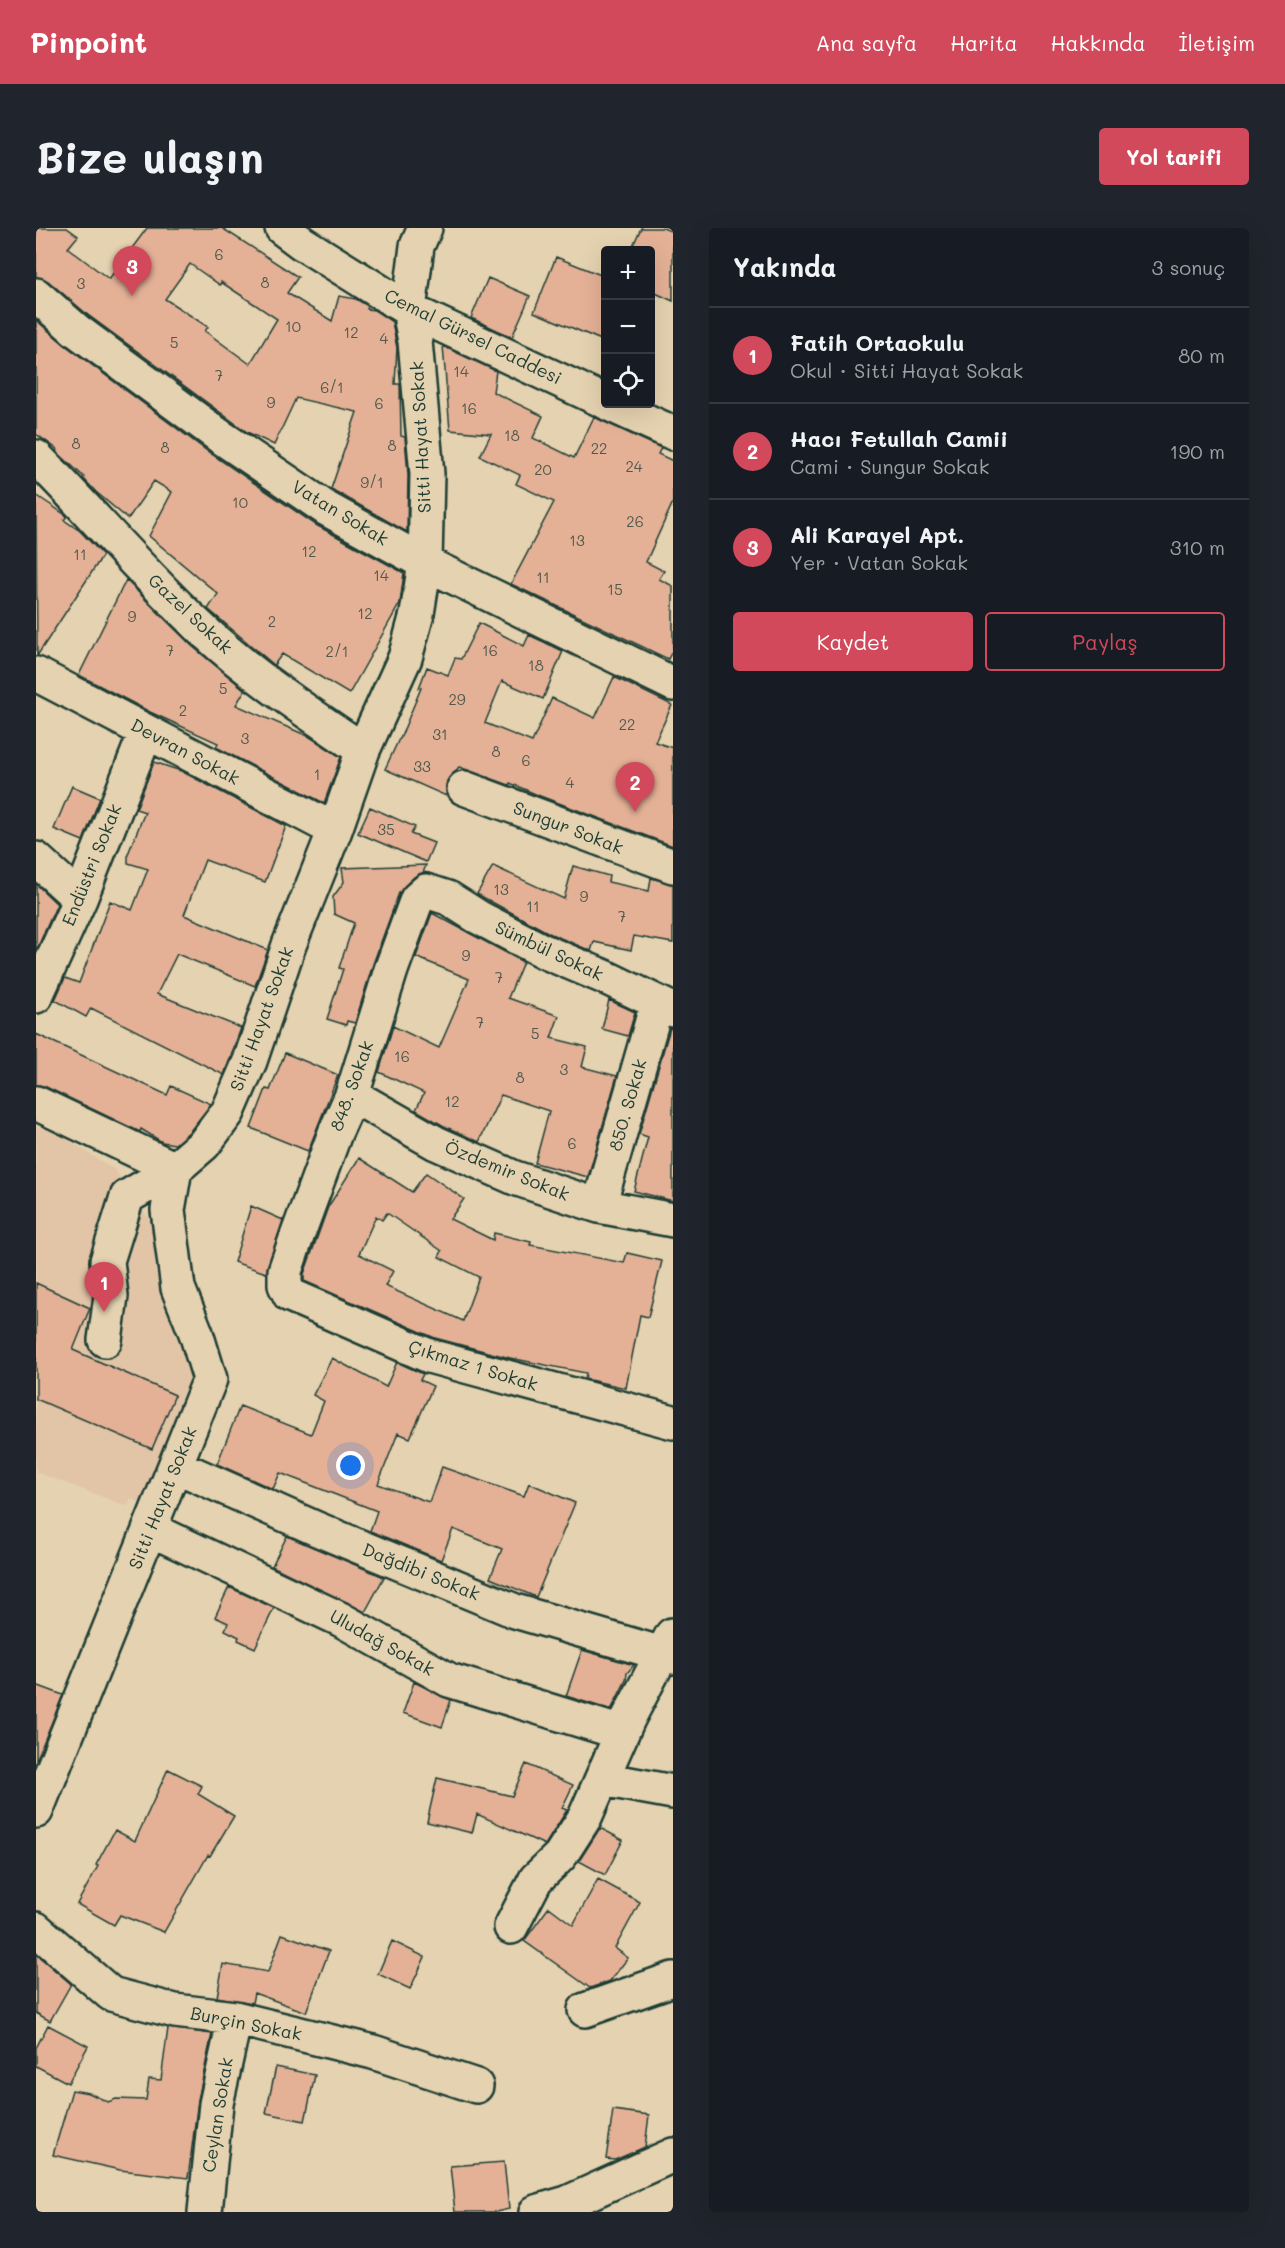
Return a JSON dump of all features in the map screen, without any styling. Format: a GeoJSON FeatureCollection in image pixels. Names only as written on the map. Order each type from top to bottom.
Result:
{"type":"FeatureCollection","features":[{"type":"Feature","properties":{"kind":"street","name":"Cemal Gürsel Caddesi"},"geometry":{"type":"LineString","coordinates":[[282,228],[409,310],[601,400]]}},
{"type":"Feature","properties":{"kind":"street","name":"Sitti Hayat Sokak"},"geometry":{"type":"LineString","coordinates":[[36,1811],[43,1772],[150,1529],[210,1379],[196,1333],[178,1288],[168,1210],[175,1169],[204,1144],[228,1112],[250,1061],[289,945],[335,830],[363,750],[405,658],[417,614],[425,563],[426,474],[415,341],[409,310],[417,246],[425,228]]}},
{"type":"Feature","properties":{"kind":"street","name":"Vatan Sokak"},"geometry":{"type":"LineString","coordinates":[[36,295],[76,330],[218,435],[327,509],[425,563],[673,684]]}},
{"type":"Feature","properties":{"kind":"street","name":"Cemal Gürsel Caddesi"},"geometry":{"type":"LineString","coordinates":[[619,408],[673,433]]}},
{"type":"Feature","properties":{"kind":"street","name":"Gazel Sokak"},"geometry":{"type":"LineString","coordinates":[[36,457],[136,564],[205,633],[294,704],[363,750]]}},
{"type":"Feature","properties":{"kind":"street","name":"Devran Sokak"},"geometry":{"type":"LineString","coordinates":[[36,674],[335,830]]}},
{"type":"Feature","properties":{"kind":"street","name":"Endüstri Sokak"},"geometry":{"type":"LineString","coordinates":[[36,996],[80,899],[146,732]]}},
{"type":"Feature","properties":{"kind":"street","name":"Sungur Sokak"},"geometry":{"type":"LineString","coordinates":[[464,788],[673,866]]}},
{"type":"Feature","properties":{"kind":"street"},"geometry":{"type":"LineString","coordinates":[[36,859],[80,899]]}},
{"type":"Feature","properties":{"kind":"street","name":"Sümbül Sokak"},"geometry":{"type":"LineString","coordinates":[[426,891],[448,898],[478,917],[543,951],[607,978],[665,1007]]}},
{"type":"Feature","properties":{"kind":"street","name":"848. Sokak"},"geometry":{"type":"LineString","coordinates":[[285,1285],[285,1271],[335,1132],[352,1095],[391,970],[417,899],[426,891]]}},
{"type":"Feature","properties":{"kind":"street","name":"850. Sokak"},"geometry":{"type":"LineString","coordinates":[[599,1206],[665,1007]]}},
{"type":"Feature","properties":{"kind":"street","name":"Özdemir Sokak"},"geometry":{"type":"LineString","coordinates":[[352,1095],[446,1148],[515,1178],[599,1206],[673,1220]]}},
{"type":"Feature","properties":{"kind":"street"},"geometry":{"type":"LineString","coordinates":[[36,1103],[175,1169]]}},
{"type":"Feature","properties":{"kind":"street"},"geometry":{"type":"LineString","coordinates":[[105,1340],[111,1296],[107,1261],[127,1197],[175,1169]]}},
{"type":"Feature","properties":{"kind":"street","name":"Çıkmaz 1 Sokak"},"geometry":{"type":"LineString","coordinates":[[285,1285],[290,1295],[429,1356],[673,1422]]}},
{"type":"Feature","properties":{"kind":"street","name":"Dağdibi Sokak"},"geometry":{"type":"LineString","coordinates":[[176,1466],[317,1529],[515,1611],[669,1648]]}},
{"type":"Feature","properties":{"kind":"street","name":"Uludağ Sokak"},"geometry":{"type":"LineString","coordinates":[[150,1529],[340,1619],[449,1680],[622,1733]]}},
{"type":"Feature","properties":{"kind":"street"},"geometry":{"type":"LineString","coordinates":[[511,1927],[537,1879],[560,1856],[585,1817],[622,1733],[669,1648]]}},
{"type":"Feature","properties":{"kind":"street"},"geometry":{"type":"LineString","coordinates":[[602,1779],[673,1792]]}},
{"type":"Feature","properties":{"kind":"street","name":"Burçin Sokak"},"geometry":{"type":"LineString","coordinates":[[36,1929],[111,1994],[175,2011],[235,2019],[373,2052],[476,2086]]}},
{"type":"Feature","properties":{"kind":"street"},"geometry":{"type":"LineString","coordinates":[[585,2010],[673,1979]]}},
{"type":"Feature","properties":{"kind":"street","name":"Ceylan Sokak"},"geometry":{"type":"LineString","coordinates":[[205,2212],[216,2104],[235,2019]]}},
{"type":"Feature","properties":{"kind":"street"},"geometry":{"type":"LineString","coordinates":[[536,2212],[581,2207],[673,2155]]}},
{"type":"Feature","properties":{"kind":"shaded area"},"geometry":{"type":"Polygon","coordinates":[[[36,1126],[60,1135],[115,1170],[153,1225],[157,1277],[186,1346],[197,1385],[149,1508],[131,1498],[127,1506],[36,1472],[36,1126]]]}},
{"type":"Feature","properties":{"kind":"building"},"geometry":{"type":"Polygon","coordinates":[[[36,228],[67,228],[78,236],[68,248],[109,279],[147,228],[222,228],[298,277],[287,293],[332,321],[339,296],[356,299],[368,306],[367,309],[374,310],[392,322],[397,348],[395,384],[400,384],[401,436],[405,437],[408,475],[407,532],[331,489],[357,412],[296,398],[274,445],[247,432],[88,315],[48,281],[36,277],[36,228]],[[190,264],[165,299],[208,327],[205,331],[250,364],[277,319],[221,282],[220,285],[190,264]]]}},
{"type":"Feature","properties":{"kind":"building"},"geometry":{"type":"Polygon","coordinates":[[[641,228],[663,228],[673,232],[673,301],[655,293],[655,246],[633,246],[641,228]]]}},
{"type":"Feature","properties":{"kind":"building"},"geometry":{"type":"Polygon","coordinates":[[[556,257],[601,275],[601,340],[534,312],[556,257]]]}},
{"type":"Feature","properties":{"kind":"building"},"geometry":{"type":"Polygon","coordinates":[[[488,278],[530,296],[512,337],[471,318],[488,278]]]}},
{"type":"Feature","properties":{"kind":"building"},"geometry":{"type":"Polygon","coordinates":[[[36,320],[65,345],[207,451],[316,525],[404,573],[400,603],[349,694],[282,654],[274,665],[208,609],[218,594],[149,536],[172,492],[154,481],[128,519],[96,492],[84,477],[56,451],[57,449],[36,434],[36,320]]]}},
{"type":"Feature","properties":{"kind":"building"},"geometry":{"type":"Polygon","coordinates":[[[443,346],[496,371],[493,392],[543,416],[533,438],[574,458],[594,417],[661,448],[658,454],[673,461],[673,502],[646,562],[664,571],[659,579],[673,586],[673,649],[668,659],[511,584],[554,502],[516,484],[520,475],[480,456],[491,434],[450,430],[443,346]]]}},
{"type":"Feature","properties":{"kind":"building"},"geometry":{"type":"Polygon","coordinates":[[[36,495],[67,516],[64,520],[80,531],[103,555],[37,656],[36,495]]]}},
{"type":"Feature","properties":{"kind":"building"},"geometry":{"type":"Polygon","coordinates":[[[126,580],[192,646],[245,690],[236,705],[310,737],[341,757],[324,803],[216,747],[218,743],[150,712],[79,675],[126,580]]]}},
{"type":"Feature","properties":{"kind":"building"},"geometry":{"type":"Polygon","coordinates":[[[479,623],[524,646],[529,635],[563,651],[543,699],[502,681],[485,723],[532,742],[552,698],[595,718],[614,677],[672,705],[655,742],[673,748],[673,846],[510,783],[509,785],[459,767],[447,781],[446,796],[385,769],[421,688],[419,688],[427,667],[448,675],[455,658],[461,659],[479,623]]]}},
{"type":"Feature","properties":{"kind":"building"},"geometry":{"type":"Polygon","coordinates":[[[154,762],[181,771],[286,826],[265,882],[205,860],[184,915],[268,950],[255,986],[177,954],[157,994],[241,1028],[224,1075],[91,1008],[86,1017],[55,1000],[65,978],[79,983],[110,901],[132,910],[148,869],[128,863],[128,854],[145,812],[136,809],[154,762]]]}},
{"type":"Feature","properties":{"kind":"building"},"geometry":{"type":"Polygon","coordinates":[[[72,786],[100,798],[83,841],[54,829],[72,786]]]}},
{"type":"Feature","properties":{"kind":"building"},"geometry":{"type":"Polygon","coordinates":[[[370,807],[415,827],[411,834],[434,843],[426,862],[358,833],[370,807]]]}},
{"type":"Feature","properties":{"kind":"building"},"geometry":{"type":"Polygon","coordinates":[[[426,865],[423,873],[414,877],[399,893],[373,964],[355,1023],[347,1021],[346,1025],[327,1019],[343,969],[339,968],[354,923],[334,914],[333,897],[344,882],[342,868],[426,865]]]}},
{"type":"Feature","properties":{"kind":"building"},"geometry":{"type":"Polygon","coordinates":[[[493,866],[564,899],[573,866],[609,876],[608,882],[649,891],[651,878],[673,884],[673,943],[634,936],[631,950],[594,942],[591,951],[551,934],[477,894],[493,866]]]}},
{"type":"Feature","properties":{"kind":"building"},"geometry":{"type":"Polygon","coordinates":[[[36,884],[57,904],[36,951],[36,884]]]}},
{"type":"Feature","properties":{"kind":"building"},"geometry":{"type":"Polygon","coordinates":[[[432,913],[523,962],[508,998],[559,1016],[551,1038],[587,1047],[582,1067],[617,1076],[588,1177],[535,1163],[549,1111],[501,1095],[479,1142],[416,1110],[424,1093],[379,1072],[393,1026],[439,1048],[469,979],[416,957],[432,913]]]}},
{"type":"Feature","properties":{"kind":"building"},"geometry":{"type":"Polygon","coordinates":[[[609,1000],[635,1012],[628,1036],[602,1029],[609,1000]]]}},
{"type":"Feature","properties":{"kind":"building"},"geometry":{"type":"Polygon","coordinates":[[[670,1028],[673,1029],[673,1201],[634,1191],[648,1137],[639,1134],[670,1028]]]}},
{"type":"Feature","properties":{"kind":"building"},"geometry":{"type":"Polygon","coordinates":[[[36,1034],[167,1095],[171,1086],[211,1104],[190,1131],[175,1144],[162,1142],[141,1129],[140,1132],[44,1086],[36,1085],[36,1034]]]}},
{"type":"Feature","properties":{"kind":"building"},"geometry":{"type":"Polygon","coordinates":[[[285,1053],[338,1075],[308,1151],[251,1128],[266,1089],[270,1090],[285,1053]]]}},
{"type":"Feature","properties":{"kind":"building"},"geometry":{"type":"Polygon","coordinates":[[[359,1158],[412,1192],[426,1173],[464,1199],[450,1219],[493,1240],[494,1233],[531,1242],[530,1245],[624,1263],[627,1253],[662,1261],[648,1317],[640,1315],[626,1388],[585,1379],[586,1373],[510,1358],[435,1338],[304,1281],[304,1274],[328,1207],[359,1158]],[[387,1213],[382,1220],[376,1216],[359,1254],[393,1271],[385,1286],[463,1321],[479,1277],[439,1257],[442,1251],[387,1213]]]}},
{"type":"Feature","properties":{"kind":"building"},"geometry":{"type":"Polygon","coordinates":[[[251,1206],[283,1220],[266,1273],[234,1262],[251,1206]]]}},
{"type":"Feature","properties":{"kind":"building"},"geometry":{"type":"Polygon","coordinates":[[[36,1283],[90,1308],[73,1350],[175,1395],[152,1449],[36,1399],[36,1283]]]}},
{"type":"Feature","properties":{"kind":"building"},"geometry":{"type":"Polygon","coordinates":[[[332,1358],[386,1387],[397,1362],[423,1374],[420,1380],[433,1386],[410,1438],[398,1433],[378,1484],[429,1502],[442,1467],[524,1496],[529,1483],[575,1503],[536,1597],[490,1578],[502,1549],[453,1529],[441,1560],[370,1531],[377,1511],[280,1473],[273,1489],[217,1464],[240,1406],[311,1434],[324,1401],[313,1395],[332,1358]]]}},
{"type":"Feature","properties":{"kind":"building"},"geometry":{"type":"Polygon","coordinates":[[[287,1536],[384,1577],[365,1612],[272,1566],[287,1536]]]}},
{"type":"Feature","properties":{"kind":"building"},"geometry":{"type":"Polygon","coordinates":[[[229,1587],[274,1608],[255,1648],[238,1640],[239,1637],[225,1630],[228,1623],[215,1617],[229,1587]]]}},
{"type":"Feature","properties":{"kind":"building"},"geometry":{"type":"Polygon","coordinates":[[[582,1650],[634,1665],[627,1673],[626,1680],[611,1710],[566,1696],[582,1650]]]}},
{"type":"Feature","properties":{"kind":"building"},"geometry":{"type":"Polygon","coordinates":[[[414,1682],[451,1700],[442,1727],[403,1713],[414,1682]]]}},
{"type":"Feature","properties":{"kind":"building"},"geometry":{"type":"Polygon","coordinates":[[[36,1685],[63,1695],[36,1761],[36,1685]]]}},
{"type":"Feature","properties":{"kind":"building"},"geometry":{"type":"Polygon","coordinates":[[[526,1764],[573,1785],[562,1808],[567,1810],[545,1845],[477,1814],[472,1833],[427,1822],[437,1778],[512,1796],[526,1764]]]}},
{"type":"Feature","properties":{"kind":"building"},"geometry":{"type":"Polygon","coordinates":[[[168,1769],[202,1786],[198,1794],[234,1816],[210,1856],[208,1855],[164,1932],[120,1915],[114,1925],[77,1904],[115,1830],[135,1841],[168,1769]]]}},
{"type":"Feature","properties":{"kind":"building"},"geometry":{"type":"Polygon","coordinates":[[[600,1828],[623,1840],[605,1875],[579,1861],[600,1828]]]}},
{"type":"Feature","properties":{"kind":"building"},"geometry":{"type":"Polygon","coordinates":[[[598,1879],[640,1902],[615,1948],[628,1958],[610,1981],[590,1988],[524,1941],[549,1907],[573,1925],[598,1879]]]}},
{"type":"Feature","properties":{"kind":"building"},"geometry":{"type":"Polygon","coordinates":[[[282,1934],[329,1951],[306,2012],[254,1993],[252,2003],[217,1997],[223,1964],[268,1972],[282,1934]]]}},
{"type":"Feature","properties":{"kind":"building"},"geometry":{"type":"Polygon","coordinates":[[[392,1941],[425,1957],[410,1989],[378,1974],[392,1941]]]}},
{"type":"Feature","properties":{"kind":"building"},"geometry":{"type":"Polygon","coordinates":[[[36,1954],[71,1984],[50,2021],[36,2013],[36,1954]]]}},
{"type":"Feature","properties":{"kind":"building"},"geometry":{"type":"Polygon","coordinates":[[[48,2025],[88,2046],[68,2083],[36,2066],[36,2048],[48,2025]]]}},
{"type":"Feature","properties":{"kind":"building"},"geometry":{"type":"Polygon","coordinates":[[[168,2028],[212,2034],[198,2100],[188,2178],[120,2170],[53,2155],[72,2090],[89,2093],[108,2102],[116,2099],[146,2100],[149,2079],[161,2080],[168,2028]]]}},
{"type":"Feature","properties":{"kind":"building"},"geometry":{"type":"Polygon","coordinates":[[[276,2067],[315,2075],[305,2121],[266,2113],[276,2067]]]}},
{"type":"Feature","properties":{"kind":"building"},"geometry":{"type":"Polygon","coordinates":[[[613,2110],[649,2115],[645,2147],[615,2160],[606,2159],[613,2110]]]}},
{"type":"Feature","properties":{"kind":"building"},"geometry":{"type":"Polygon","coordinates":[[[504,2162],[509,2209],[496,2212],[455,2212],[450,2166],[504,2162]]]}},
{"type":"Feature","properties":{"kind":"place","name":"Ali Karayel Apt."},"geometry":{"type":"Point","coordinates":[132,296]}},
{"type":"Feature","properties":{"kind":"place","name":"Hacı Fetullah Camii"},"geometry":{"type":"Point","coordinates":[635,812]}},
{"type":"Feature","properties":{"kind":"place","name":"Fatih Ortaokulu"},"geometry":{"type":"Point","coordinates":[104,1312]}}]}
